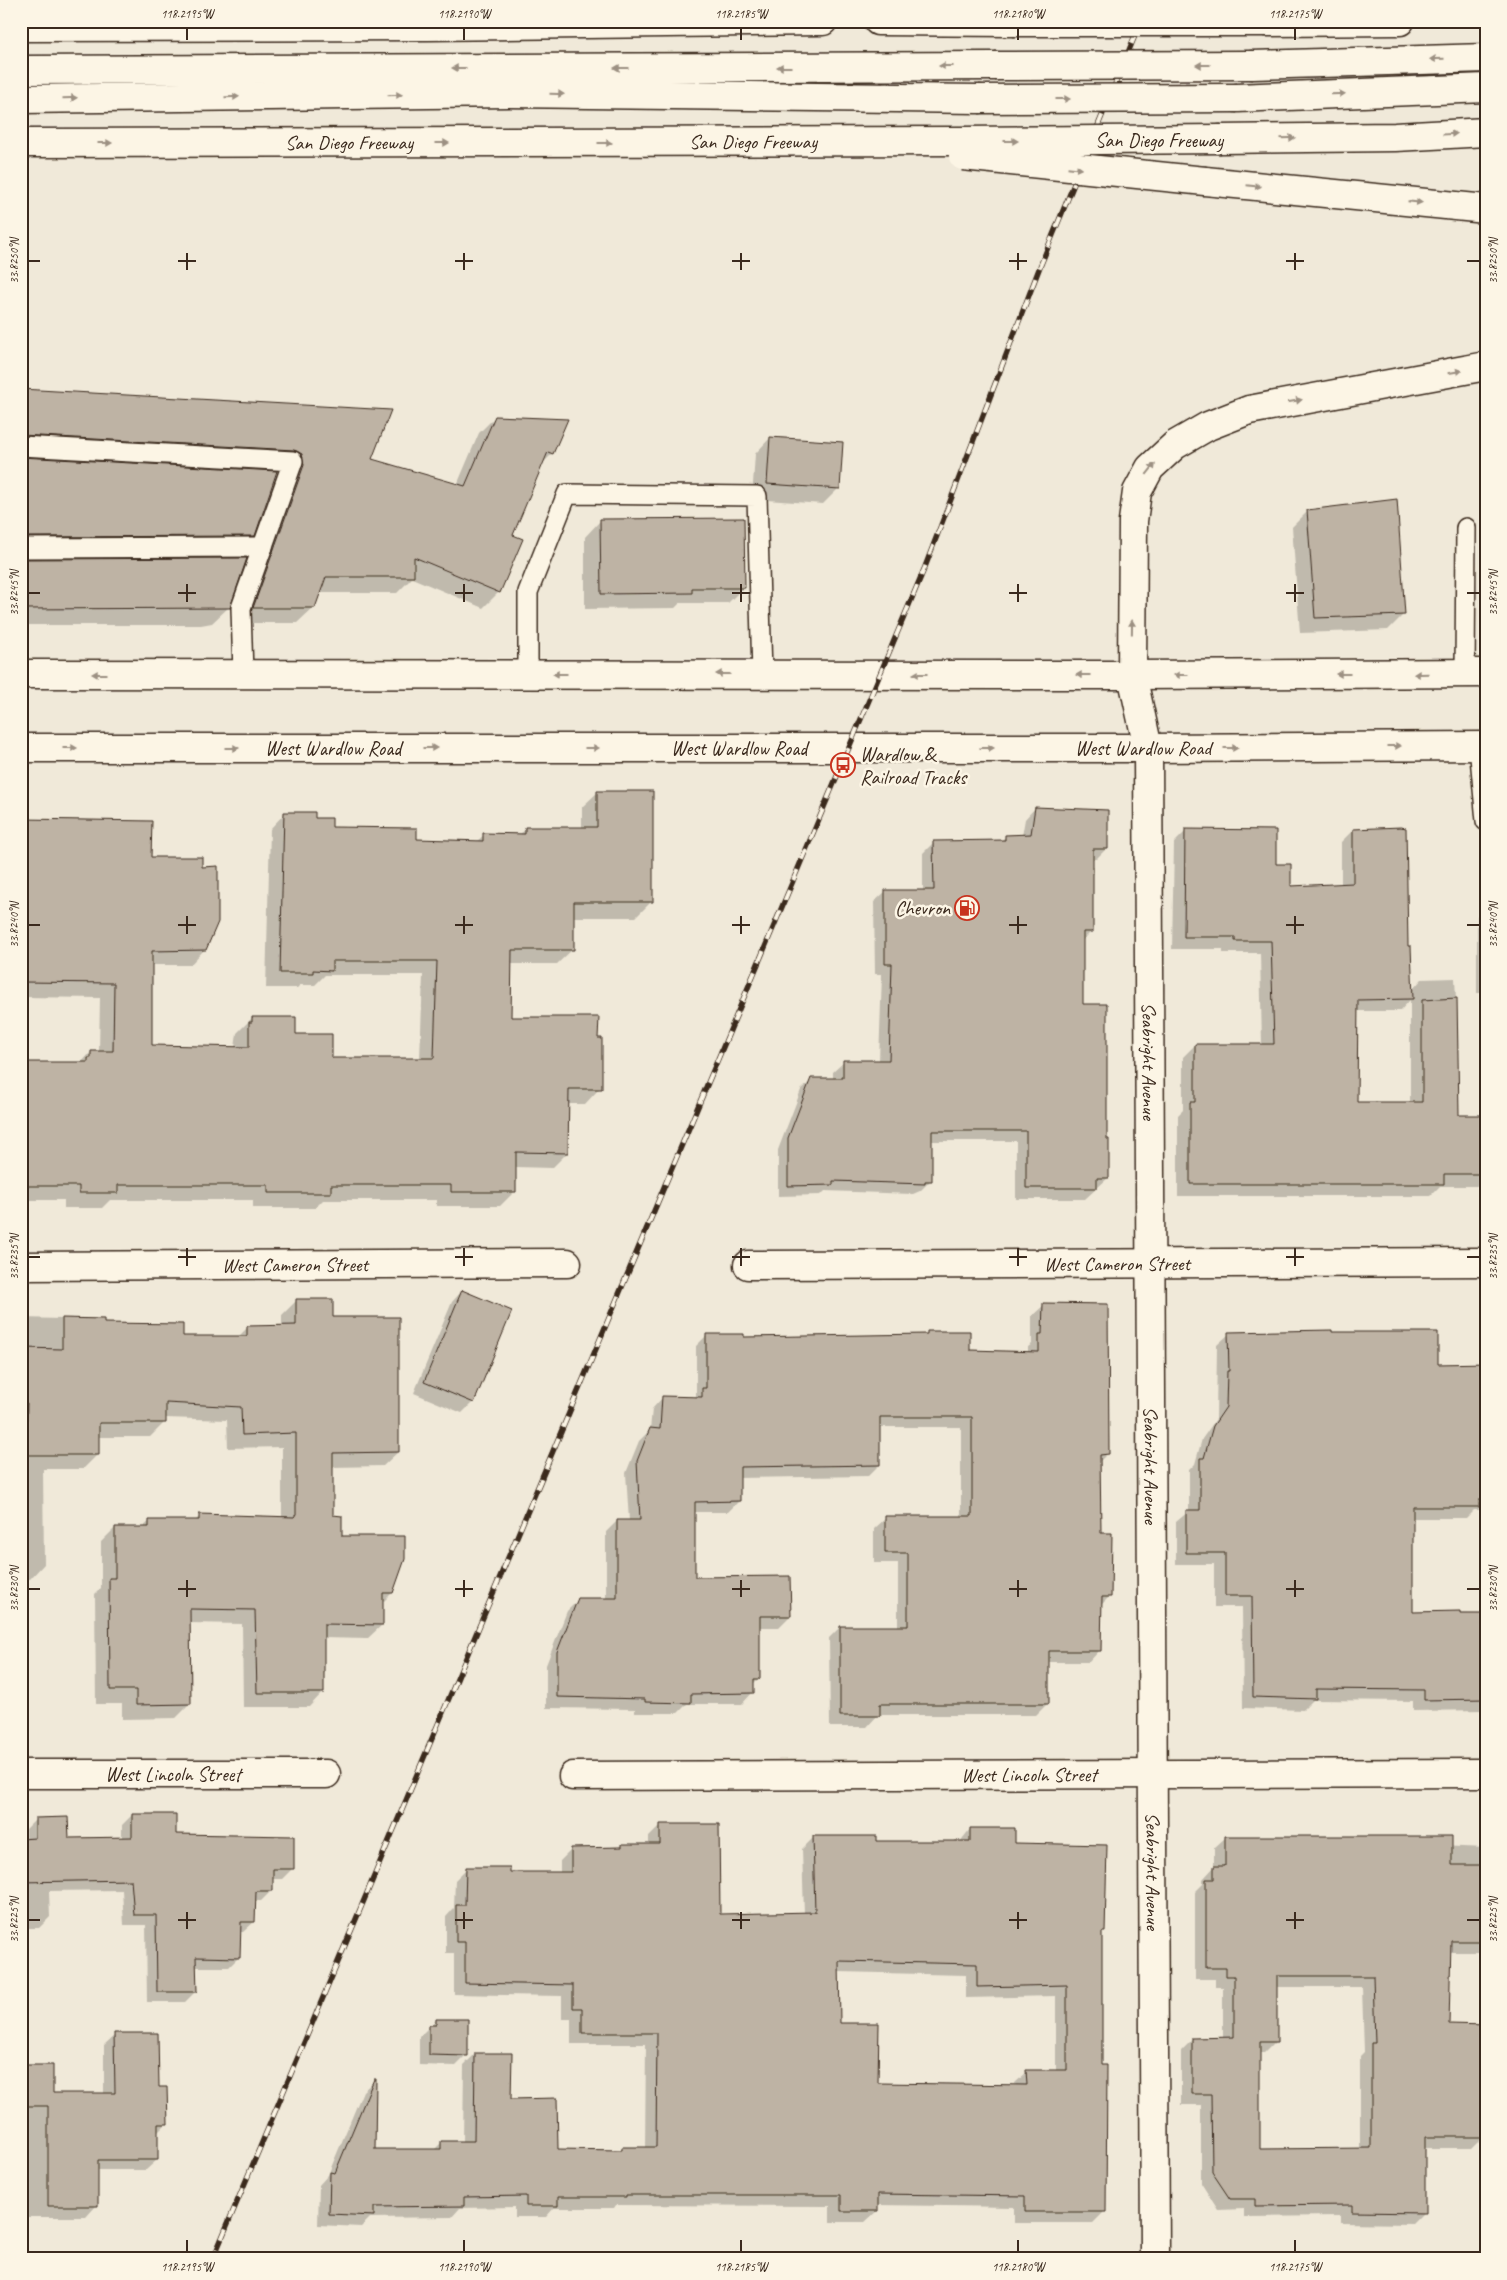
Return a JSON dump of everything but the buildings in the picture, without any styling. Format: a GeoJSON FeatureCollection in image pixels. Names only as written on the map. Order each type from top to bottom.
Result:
{"type":"FeatureCollection","features":[{"type":"Feature","properties":{"kind":"main road"},"geometry":{"type":"LineString","coordinates":[[21,27],[428,26],[823,21]]}},
{"type":"Feature","properties":{"kind":"main road"},"geometry":{"type":"LineString","coordinates":[[878,21],[1400,21]]}},
{"type":"Feature","properties":{"kind":"main road"},"geometry":{"type":"LineString","coordinates":[[21,70],[1252,65],[1486,58]]}},
{"type":"Feature","properties":{"kind":"main road"},"geometry":{"type":"LineString","coordinates":[[21,99],[508,93],[979,99],[1237,98],[1486,88]]}},
{"type":"Feature","properties":{"kind":"main road","name":"San Diego Freeway"},"geometry":{"type":"LineString","coordinates":[[21,143],[828,142],[960,148],[1221,139],[1395,137],[1486,132]]}},
{"type":"Feature","properties":{"kind":"main road"},"geometry":{"type":"LineString","coordinates":[[960,148],[1205,181],[1486,209]]}},
{"type":"Feature","properties":{"kind":"main road","name":"Seabright Avenue"},"geometry":{"type":"LineString","coordinates":[[1155,2259],[1148,748],[1132,676],[1133,521],[1137,492],[1150,468],[1175,445],[1208,426],[1248,410],[1486,366]]}},
{"type":"Feature","properties":{"kind":"main road"},"geometry":{"type":"LineString","coordinates":[[21,674],[1132,676],[1475,673]]}},
{"type":"Feature","properties":{"kind":"main road","name":"West Wardlow Road"},"geometry":{"type":"LineString","coordinates":[[21,748],[1148,748],[1482,746]]}},
{"type":"Feature","properties":{"kind":"main road","name":"West Cameron Street"},"geometry":{"type":"LineString","coordinates":[[748,1265],[1486,1262]]}},
{"type":"Feature","properties":{"kind":"main road","name":"West Cameron Street"},"geometry":{"type":"LineString","coordinates":[[21,1266],[567,1264]]}},
{"type":"Feature","properties":{"kind":"main road","name":"West Lincoln Street"},"geometry":{"type":"LineString","coordinates":[[21,1774],[326,1774]]}},
{"type":"Feature","properties":{"kind":"main road","name":"West Lincoln Street"},"geometry":{"type":"LineString","coordinates":[[573,1776],[1486,1774]]}},
{"type":"Feature","properties":{"kind":"lane"},"geometry":{"type":"LineString","coordinates":[[21,446],[293,461],[241,608],[243,674]]}},
{"type":"Feature","properties":{"kind":"lane"},"geometry":{"type":"LineString","coordinates":[[528,674],[528,592],[567,494],[757,496],[762,674]]}},
{"type":"Feature","properties":{"kind":"lane"},"geometry":{"type":"LineString","coordinates":[[1466,528],[1475,673]]}},
{"type":"Feature","properties":{"kind":"lane"},"geometry":{"type":"LineString","coordinates":[[21,548],[263,547]]}},
{"type":"Feature","properties":{"kind":"lane"},"geometry":{"type":"LineString","coordinates":[[1482,746],[1486,821]]}},
{"type":"Feature","properties":{"kind":"railway"},"geometry":{"type":"LineString","coordinates":[[213,2259],[925,567],[1039,269],[1141,21]]}},
{"type":"Feature","properties":{"kind":"place","name":"Wardlow & Railroad Tracks"},"geometry":{"type":"Point","coordinates":[843,765]}},
{"type":"Feature","properties":{"kind":"place","name":"Chevron"},"geometry":{"type":"Point","coordinates":[967,908]}}]}
